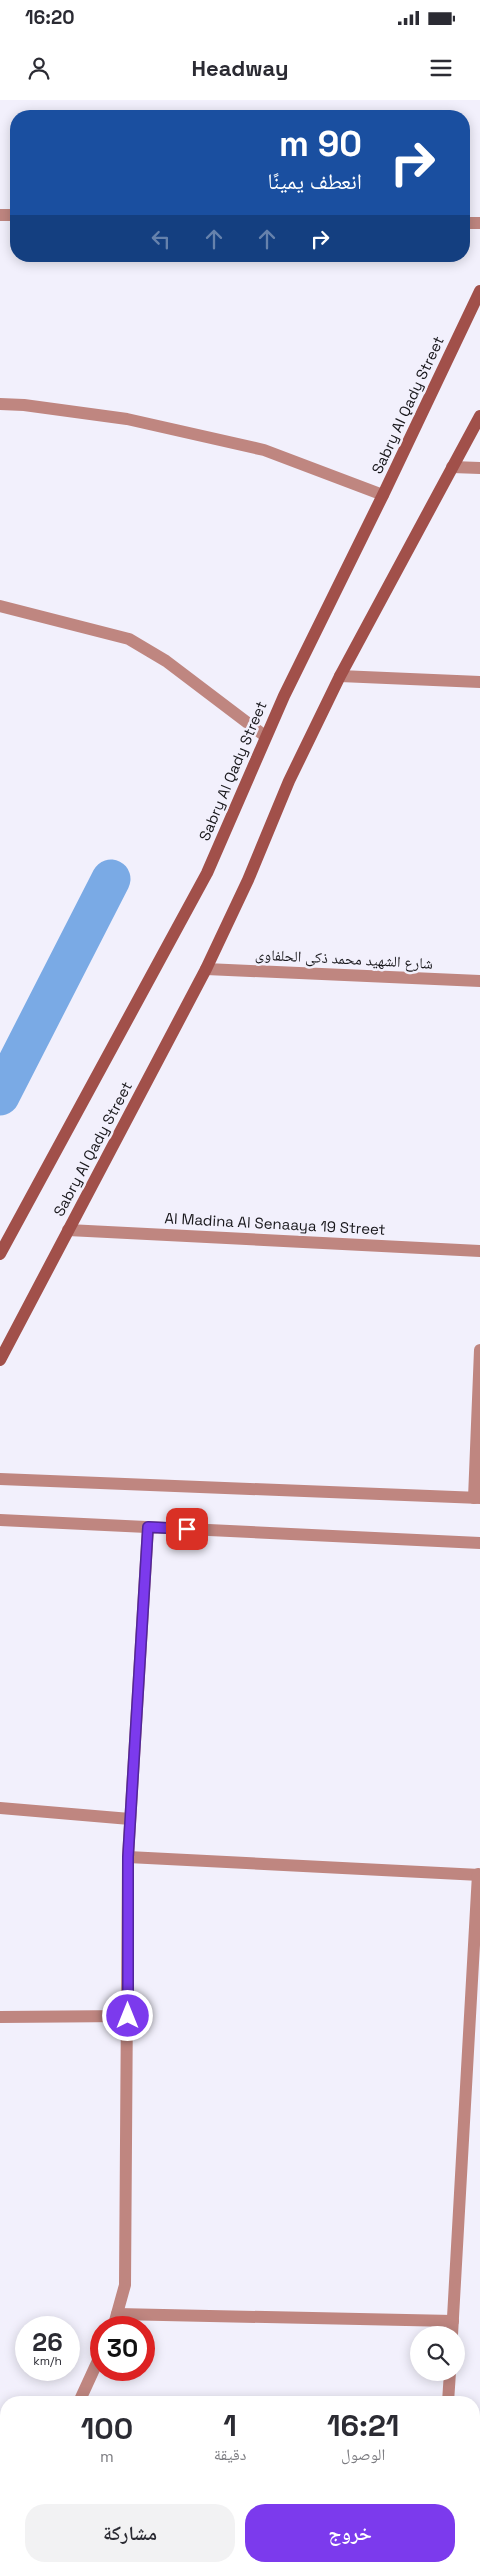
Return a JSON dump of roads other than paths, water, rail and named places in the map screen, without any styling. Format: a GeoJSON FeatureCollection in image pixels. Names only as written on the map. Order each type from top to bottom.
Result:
{"type":"FeatureCollection","features":[{"type":"Feature","properties":{"kind":"street","name":"Sabry Al Qady Street"},"geometry":{"type":"LineString","coordinates":[[0,1254],[206,873],[265,736],[384,495],[480,291]]}},
{"type":"Feature","properties":{"kind":"street"},"geometry":{"type":"LineString","coordinates":[[0,404],[24,405],[127,419],[264,450],[384,495]]}},
{"type":"Feature","properties":{"kind":"street","name":"Sabry Al Qady Street"},"geometry":{"type":"LineString","coordinates":[[0,1360],[206,969],[240,898],[289,781],[340,676],[480,416]]}},
{"type":"Feature","properties":{"kind":"street"},"geometry":{"type":"LineString","coordinates":[[452,467],[480,468]]}},
{"type":"Feature","properties":{"kind":"street"},"geometry":{"type":"LineString","coordinates":[[0,606],[129,640],[166,661],[265,736]]}},
{"type":"Feature","properties":{"kind":"street"},"geometry":{"type":"LineString","coordinates":[[340,676],[480,682]]}},
{"type":"Feature","properties":{"kind":"street","name":"شارع الشهيد محمد ذكى الحلفاوى"},"geometry":{"type":"LineString","coordinates":[[206,969],[480,982]]}},
{"type":"Feature","properties":{"kind":"street","name":"Al Madina Al Senaaya 19 Street"},"geometry":{"type":"LineString","coordinates":[[68,1230],[480,1251]]}},
{"type":"Feature","properties":{"kind":"street"},"geometry":{"type":"LineString","coordinates":[[0,1479],[477,1498],[480,1350]]}},
{"type":"Feature","properties":{"kind":"street"},"geometry":{"type":"LineString","coordinates":[[0,1520],[480,1544]]}},
{"type":"Feature","properties":{"kind":"street"},"geometry":{"type":"LineString","coordinates":[[148,1527],[128,1857],[125,2285],[117,2314],[453,2320]]}},
{"type":"Feature","properties":{"kind":"street"},"geometry":{"type":"LineString","coordinates":[[0,1808],[130,1819]]}},
{"type":"Feature","properties":{"kind":"street"},"geometry":{"type":"LineString","coordinates":[[128,1857],[479,1874],[453,2326]]}},
{"type":"Feature","properties":{"kind":"street"},"geometry":{"type":"LineString","coordinates":[[0,2017],[128,2016]]}},
{"type":"Feature","properties":{"kind":"street"},"geometry":{"type":"LineString","coordinates":[[82,2396],[90,2378]]}},
{"type":"Feature","properties":{"kind":"street"},"geometry":{"type":"LineString","coordinates":[[448,2396],[449,2381]]}},
{"type":"Feature","properties":{"kind":"waterway"},"geometry":{"type":"LineString","coordinates":[[0,1096],[111,879]]}}]}
